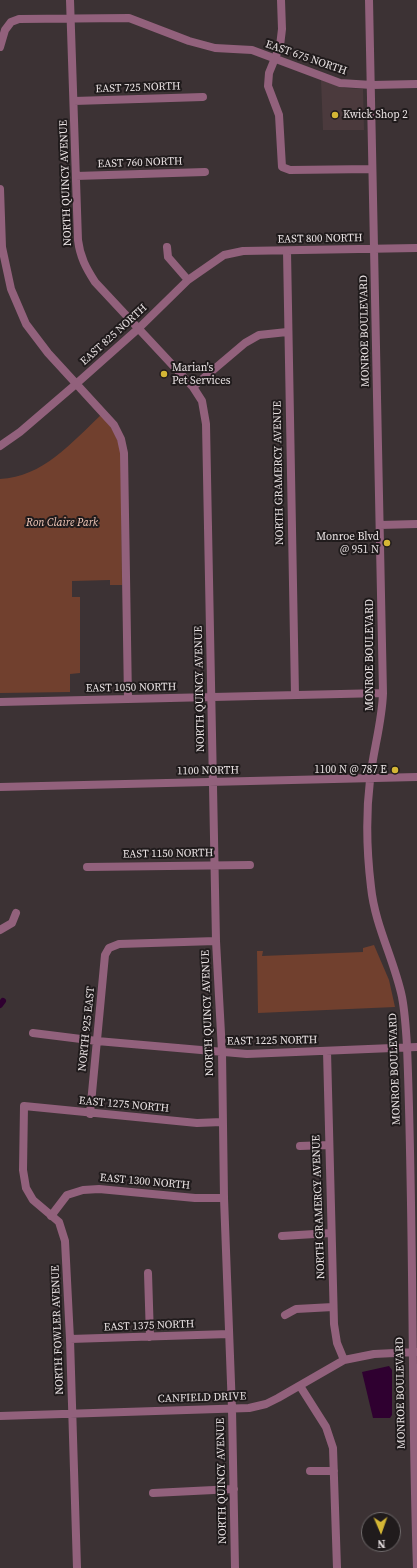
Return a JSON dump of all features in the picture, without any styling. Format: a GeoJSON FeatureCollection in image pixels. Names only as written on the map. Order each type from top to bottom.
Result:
{"type":"FeatureCollection","features":[{"type":"Feature","properties":{"kind":"street","name":"NORTH QUINCY AVENUE"},"geometry":{"type":"LineString","coordinates":[[70,0],[78,240],[83,261],[95,282],[193,387],[202,401],[206,424],[216,942],[222,1052],[222,1122],[232,1409],[235,1568]]}},
{"type":"Feature","properties":{"kind":"street"},"geometry":{"type":"LineString","coordinates":[[281,0],[282,29],[280,46],[269,73],[268,86],[281,125],[282,167],[290,170],[372,170]]}},
{"type":"Feature","properties":{"kind":"street","name":"MONROE BOULEVARD"},"geometry":{"type":"LineString","coordinates":[[369,0],[372,85],[372,170],[375,250],[383,693],[383,711],[370,779],[371,885],[377,922],[402,996],[407,1047],[414,1352],[413,1453],[417,1568]]}},
{"type":"Feature","properties":{"kind":"street","name":"EAST 675 NORTH"},"geometry":{"type":"LineString","coordinates":[[0,47],[11,22],[19,19],[129,18],[189,41],[215,48],[252,50],[340,83],[372,85],[417,84]]}},
{"type":"Feature","properties":{"kind":"street","name":"EAST 725 NORTH"},"geometry":{"type":"LineString","coordinates":[[74,101],[203,97]]}},
{"type":"Feature","properties":{"kind":"street","name":"EAST 760 NORTH"},"geometry":{"type":"LineString","coordinates":[[76,176],[205,172]]}},
{"type":"Feature","properties":{"kind":"street"},"geometry":{"type":"LineString","coordinates":[[0,189],[1,247],[12,289],[26,324],[48,353],[114,425],[121,439],[124,453],[128,699]]}},
{"type":"Feature","properties":{"kind":"street"},"geometry":{"type":"LineString","coordinates":[[167,247],[168,257],[188,280]]}},
{"type":"Feature","properties":{"kind":"street","name":"EAST 800 NORTH"},"geometry":{"type":"LineString","coordinates":[[224,255],[243,251],[375,250],[417,248]]}},
{"type":"Feature","properties":{"kind":"street","name":"NORTH GRAMERCY AVENUE"},"geometry":{"type":"LineString","coordinates":[[286,251],[295,695]]}},
{"type":"Feature","properties":{"kind":"street","name":"EAST 825 NORTH"},"geometry":{"type":"LineString","coordinates":[[0,446],[20,432],[76,384],[139,328],[188,280],[224,255]]}},
{"type":"Feature","properties":{"kind":"street"},"geometry":{"type":"LineString","coordinates":[[193,387],[245,342],[259,335],[287,332]]}},
{"type":"Feature","properties":{"kind":"street"},"geometry":{"type":"LineString","coordinates":[[380,525],[417,524]]}},
{"type":"Feature","properties":{"kind":"street","name":"EAST 1050 NORTH"},"geometry":{"type":"LineString","coordinates":[[0,702],[383,693]]}},
{"type":"Feature","properties":{"kind":"street","name":"1100 NORTH"},"geometry":{"type":"LineString","coordinates":[[0,787],[417,777]]}},
{"type":"Feature","properties":{"kind":"street","name":"EAST 1150 NORTH"},"geometry":{"type":"LineString","coordinates":[[87,867],[215,864],[250,865]]}},
{"type":"Feature","properties":{"kind":"street"},"geometry":{"type":"LineString","coordinates":[[0,930],[12,923],[16,913]]}},
{"type":"Feature","properties":{"kind":"street","name":"NORTH 925 EAST"},"geometry":{"type":"LineString","coordinates":[[90,1114],[105,955],[109,948],[119,944],[216,942]]}},
{"type":"Feature","properties":{"kind":"street","name":"EAST 1225 NORTH"},"geometry":{"type":"LineString","coordinates":[[33,1033],[97,1041],[247,1054],[417,1046]]}},
{"type":"Feature","properties":{"kind":"street","name":"NORTH GRAMERCY AVENUE"},"geometry":{"type":"LineString","coordinates":[[327,1051],[328,1145],[333,1307],[337,1343],[344,1360]]}},
{"type":"Feature","properties":{"kind":"street","name":"EAST 1275 NORTH"},"geometry":{"type":"LineString","coordinates":[[24,1106],[90,1114],[197,1123],[222,1122]]}},
{"type":"Feature","properties":{"kind":"street","name":"NORTH FOWLER AVENUE"},"geometry":{"type":"LineString","coordinates":[[24,1106],[23,1170],[26,1188],[33,1200],[59,1222],[65,1241],[70,1339],[77,1568]]}},
{"type":"Feature","properties":{"kind":"street"},"geometry":{"type":"LineString","coordinates":[[300,1146],[328,1145]]}},
{"type":"Feature","properties":{"kind":"street","name":"EAST 1300 NORTH"},"geometry":{"type":"LineString","coordinates":[[51,1216],[67,1196],[83,1190],[99,1189],[195,1198],[224,1198]]}},
{"type":"Feature","properties":{"kind":"street"},"geometry":{"type":"LineString","coordinates":[[282,1236],[331,1233]]}},
{"type":"Feature","properties":{"kind":"street"},"geometry":{"type":"LineString","coordinates":[[148,1273],[150,1337]]}},
{"type":"Feature","properties":{"kind":"street"},"geometry":{"type":"LineString","coordinates":[[285,1315],[296,1309],[333,1307]]}},
{"type":"Feature","properties":{"kind":"street","name":"EAST 1375 NORTH"},"geometry":{"type":"LineString","coordinates":[[70,1339],[229,1334]]}},
{"type":"Feature","properties":{"kind":"street","name":"CANFIELD DRIVE"},"geometry":{"type":"LineString","coordinates":[[0,1416],[249,1408],[266,1404],[344,1360],[374,1354],[414,1352]]}},
{"type":"Feature","properties":{"kind":"street"},"geometry":{"type":"LineString","coordinates":[[300,1386],[326,1427],[333,1448],[337,1568]]}},
{"type":"Feature","properties":{"kind":"street"},"geometry":{"type":"LineString","coordinates":[[310,1471],[334,1471]]}},
{"type":"Feature","properties":{"kind":"street"},"geometry":{"type":"LineString","coordinates":[[153,1493],[234,1489]]}},
{"type":"Feature","properties":{"kind":"shaded area"},"geometry":{"type":"Polygon","coordinates":[[[321,80],[345,88],[363,89],[364,130],[323,130],[321,80]]]}},
{"type":"Feature","properties":{"kind":"shaded area"},"geometry":{"type":"Polygon","coordinates":[[[389,1366],[392,1370],[392,1415],[390,1418],[373,1418],[362,1372],[389,1366]]]}},
{"type":"Feature","properties":{"kind":"green space","name":"Ron Claire Park"},"geometry":{"type":"Polygon","coordinates":[[[101,415],[114,432],[121,453],[122,585],[110,585],[110,580],[72,581],[72,597],[80,597],[80,673],[70,674],[70,692],[0,693],[0,479],[15,477],[30,472],[43,465],[67,447],[101,415]]]}},
{"type":"Feature","properties":{"kind":"green space"},"geometry":{"type":"Polygon","coordinates":[[[374,945],[389,980],[395,1007],[258,1013],[257,951],[263,951],[262,956],[363,952],[363,948],[374,945]]]}},
{"type":"Feature","properties":{"kind":"waterway"},"geometry":{"type":"LineString","coordinates":[[0,1005],[3,1001]]}},
{"type":"Feature","properties":{"kind":"place","name":"Kwick Shop 2"},"geometry":{"type":"Point","coordinates":[335,115]}},
{"type":"Feature","properties":{"kind":"place","name":"Marian's Pet Services"},"geometry":{"type":"Point","coordinates":[164,374]}},
{"type":"Feature","properties":{"kind":"place","name":"Monroe Blvd @ 951 N"},"geometry":{"type":"Point","coordinates":[387,543]}},
{"type":"Feature","properties":{"kind":"place","name":"1100 N @ 787 E"},"geometry":{"type":"Point","coordinates":[395,770]}}]}
